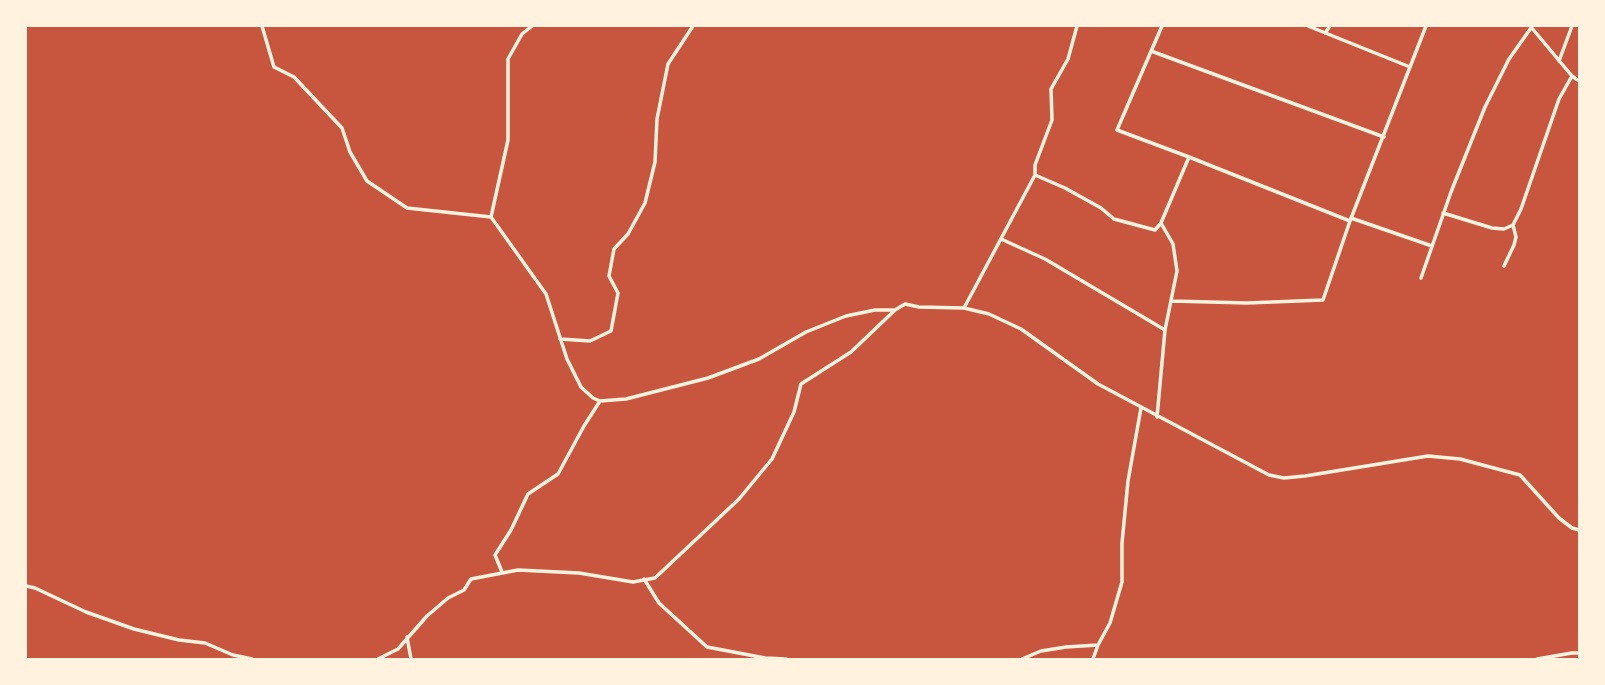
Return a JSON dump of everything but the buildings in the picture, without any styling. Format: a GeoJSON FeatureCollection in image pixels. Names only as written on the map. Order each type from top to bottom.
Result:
{"type":"FeatureCollection","features":[{"type":"Feature","properties":{"kind":"street"},"geometry":{"type":"LineString","coordinates":[[262,26],[274,67],[294,77],[342,128],[350,152],[367,181],[407,208],[491,217]]}},
{"type":"Feature","properties":{"kind":"street"},"geometry":{"type":"LineString","coordinates":[[532,26],[522,34],[508,60],[508,140],[491,217],[546,294],[567,359],[581,387],[593,398],[600,401],[626,400],[708,378],[759,359],[806,332],[846,316],[875,310],[895,310]]}},
{"type":"Feature","properties":{"kind":"street"},"geometry":{"type":"LineString","coordinates":[[560,339],[590,341],[611,331],[618,293],[609,276],[614,249],[628,234],[645,203],[655,162],[657,119],[668,64],[693,26]]}},
{"type":"Feature","properties":{"kind":"street"},"geometry":{"type":"LineString","coordinates":[[964,308],[1035,175],[1034,165],[1052,120],[1051,89],[1068,59],[1077,26]]}},
{"type":"Feature","properties":{"kind":"street"},"geometry":{"type":"LineString","coordinates":[[1162,26],[1117,130],[1350,219],[1432,246]]}},
{"type":"Feature","properties":{"kind":"street"},"geometry":{"type":"LineString","coordinates":[[1308,26],[1410,68]]}},
{"type":"Feature","properties":{"kind":"street"},"geometry":{"type":"LineString","coordinates":[[1325,33],[1330,26]]}},
{"type":"Feature","properties":{"kind":"street"},"geometry":{"type":"LineString","coordinates":[[1172,301],[1247,304],[1323,300],[1350,219],[1384,137],[1426,26]]}},
{"type":"Feature","properties":{"kind":"street"},"geometry":{"type":"LineString","coordinates":[[1559,61],[1572,26]]}},
{"type":"Feature","properties":{"kind":"street"},"geometry":{"type":"LineString","coordinates":[[1421,278],[1443,213],[1485,107],[1509,59],[1531,27],[1572,76],[1579,81]]}},
{"type":"Feature","properties":{"kind":"street"},"geometry":{"type":"LineString","coordinates":[[1151,51],[1384,137]]}},
{"type":"Feature","properties":{"kind":"street"},"geometry":{"type":"LineString","coordinates":[[1504,266],[1514,245],[1516,237],[1513,225],[1526,196],[1559,99],[1572,76]]}},
{"type":"Feature","properties":{"kind":"street"},"geometry":{"type":"LineString","coordinates":[[1035,175],[1065,188],[1101,208],[1114,219],[1155,230],[1161,223],[1189,157]]}},
{"type":"Feature","properties":{"kind":"street"},"geometry":{"type":"LineString","coordinates":[[1443,213],[1492,228],[1504,229],[1513,225]]}},
{"type":"Feature","properties":{"kind":"street"},"geometry":{"type":"LineString","coordinates":[[1157,417],[1164,330],[1172,301],[1177,271],[1173,244],[1161,223]]}},
{"type":"Feature","properties":{"kind":"street"},"geometry":{"type":"LineString","coordinates":[[1001,239],[1045,259],[1164,330]]}},
{"type":"Feature","properties":{"kind":"street"},"geometry":{"type":"LineString","coordinates":[[378,659],[398,649],[427,616],[448,598],[464,590],[471,579],[518,570],[579,574],[633,582],[656,578],[739,499],[772,459],[794,412],[801,384],[851,352],[895,310],[905,304],[919,307],[964,308],[989,314],[1021,329],[1098,384],[1254,468],[1277,478],[1305,476],[1428,456],[1460,459],[1514,472],[1524,478],[1559,518],[1572,528],[1579,530]]}},
{"type":"Feature","properties":{"kind":"street"},"geometry":{"type":"LineString","coordinates":[[502,572],[495,555],[511,530],[528,494],[558,474],[584,426],[600,401]]}},
{"type":"Feature","properties":{"kind":"street"},"geometry":{"type":"LineString","coordinates":[[1093,659],[1098,645],[1110,623],[1122,582],[1122,543],[1128,481],[1141,408]]}},
{"type":"Feature","properties":{"kind":"street"},"geometry":{"type":"LineString","coordinates":[[644,579],[659,603],[707,647],[765,658],[786,659]]}},
{"type":"Feature","properties":{"kind":"street"},"geometry":{"type":"LineString","coordinates":[[26,586],[35,588],[86,612],[134,629],[179,640],[205,644],[233,655],[252,659]]}},
{"type":"Feature","properties":{"kind":"street"},"geometry":{"type":"LineString","coordinates":[[407,637],[411,659]]}},
{"type":"Feature","properties":{"kind":"street"},"geometry":{"type":"LineString","coordinates":[[1022,659],[1041,651],[1066,647],[1098,645]]}},
{"type":"Feature","properties":{"kind":"street"},"geometry":{"type":"LineString","coordinates":[[1537,659],[1572,652],[1579,653]]}}]}
